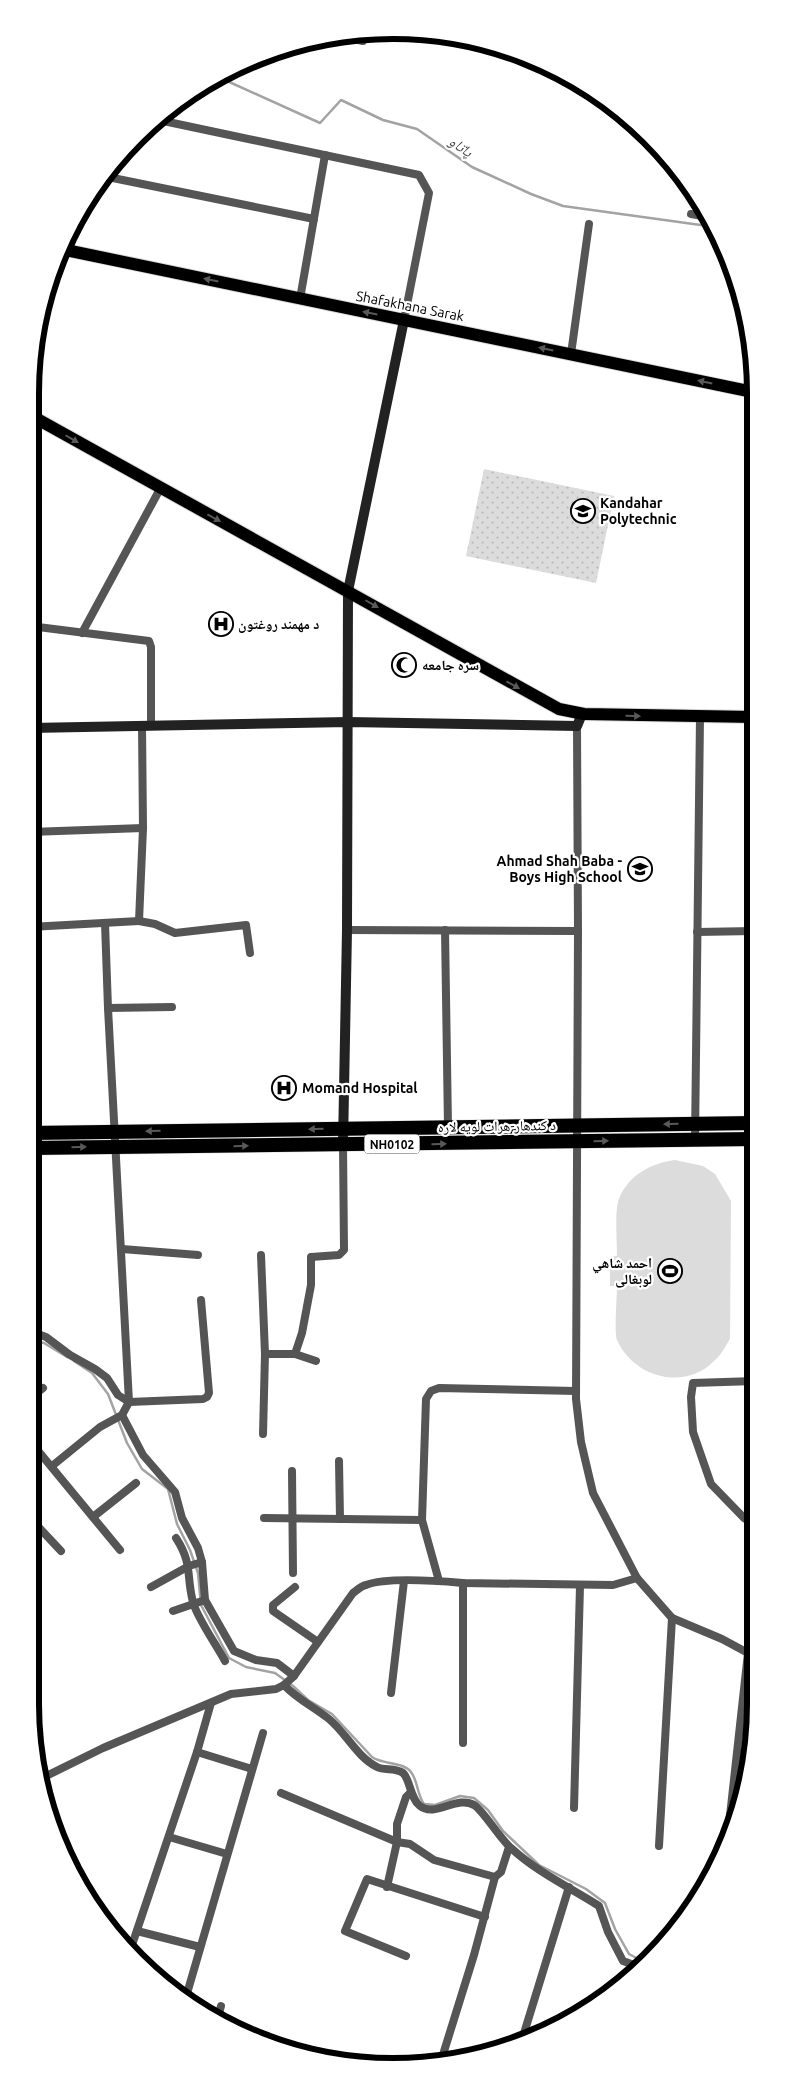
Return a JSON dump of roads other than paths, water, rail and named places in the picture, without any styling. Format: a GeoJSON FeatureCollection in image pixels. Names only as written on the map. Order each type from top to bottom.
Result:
{"type":"FeatureCollection","features":[{"type":"Feature","properties":{"kind":"highway","name":"د کندهار-هرات لويه لاره"},"geometry":{"type":"LineString","coordinates":[[39,1133],[747,1123]]}},
{"type":"Feature","properties":{"kind":"highway","name":"د کندهار-هرات لويه لاره"},"geometry":{"type":"LineString","coordinates":[[39,1148],[747,1139]]}},
{"type":"Feature","properties":{"kind":"main road","name":"Shafakhana Sarak"},"geometry":{"type":"LineString","coordinates":[[69,251],[747,391]]}},
{"type":"Feature","properties":{"kind":"main road"},"geometry":{"type":"LineString","coordinates":[[39,420],[160,489],[348,590],[579,720],[747,717]]}},
{"type":"Feature","properties":{"kind":"street"},"geometry":{"type":"LineString","coordinates":[[165,122],[420,175],[429,193],[348,590],[347,930],[342,1129],[344,1250],[339,1255],[311,1257],[311,1285],[302,1333],[295,1354]]}},
{"type":"Feature","properties":{"kind":"street"},"geometry":{"type":"LineString","coordinates":[[300,299],[325,155]]}},
{"type":"Feature","properties":{"kind":"street"},"geometry":{"type":"LineString","coordinates":[[111,178],[314,219]]}},
{"type":"Feature","properties":{"kind":"street"},"geometry":{"type":"LineString","coordinates":[[691,214],[700,216]]}},
{"type":"Feature","properties":{"kind":"street"},"geometry":{"type":"LineString","coordinates":[[571,354],[589,224]]}},
{"type":"Feature","properties":{"kind":"street"},"geometry":{"type":"LineString","coordinates":[[82,633],[160,489]]}},
{"type":"Feature","properties":{"kind":"street"},"geometry":{"type":"LineString","coordinates":[[39,627],[149,641],[139,921]]}},
{"type":"Feature","properties":{"kind":"street"},"geometry":{"type":"LineString","coordinates":[[695,1140],[700,717]]}},
{"type":"Feature","properties":{"kind":"street"},"geometry":{"type":"LineString","coordinates":[[39,728],[579,720],[576,1391],[582,1442],[593,1493],[637,1578],[672,1618],[747,1652]]}},
{"type":"Feature","properties":{"kind":"street"},"geometry":{"type":"LineString","coordinates":[[39,832],[143,828]]}},
{"type":"Feature","properties":{"kind":"street"},"geometry":{"type":"LineString","coordinates":[[39,927],[139,921],[155,924],[175,933],[246,925],[250,954]]}},
{"type":"Feature","properties":{"kind":"street"},"geometry":{"type":"LineString","coordinates":[[52,1466],[100,1427],[122,1414],[129,1402],[105,923]]}},
{"type":"Feature","properties":{"kind":"street"},"geometry":{"type":"LineString","coordinates":[[347,930],[578,931]]}},
{"type":"Feature","properties":{"kind":"street"},"geometry":{"type":"LineString","coordinates":[[445,930],[448,1127]]}},
{"type":"Feature","properties":{"kind":"street"},"geometry":{"type":"LineString","coordinates":[[697,932],[747,931]]}},
{"type":"Feature","properties":{"kind":"street"},"geometry":{"type":"LineString","coordinates":[[108,1008],[172,1008]]}},
{"type":"Feature","properties":{"kind":"street"},"geometry":{"type":"LineString","coordinates":[[122,1249],[198,1255]]}},
{"type":"Feature","properties":{"kind":"street"},"geometry":{"type":"LineString","coordinates":[[261,1255],[264,1354],[263,1434]]}},
{"type":"Feature","properties":{"kind":"street"},"geometry":{"type":"LineString","coordinates":[[39,1334],[46,1336],[70,1355],[107,1378],[118,1395],[129,1402],[207,1397],[209,1392],[201,1300]]}},
{"type":"Feature","properties":{"kind":"street"},"geometry":{"type":"LineString","coordinates":[[264,1354],[295,1354],[316,1361]]}},
{"type":"Feature","properties":{"kind":"street"},"geometry":{"type":"LineString","coordinates":[[747,1381],[693,1383],[691,1397],[693,1432],[711,1484],[747,1520]]}},
{"type":"Feature","properties":{"kind":"street"},"geometry":{"type":"LineString","coordinates":[[39,1391],[43,1388]]}},
{"type":"Feature","properties":{"kind":"street"},"geometry":{"type":"LineString","coordinates":[[439,1581],[422,1520],[426,1399],[431,1392],[439,1388],[576,1391]]}},
{"type":"Feature","properties":{"kind":"street"},"geometry":{"type":"LineString","coordinates":[[122,1414],[143,1455],[175,1492],[182,1518],[198,1548],[202,1562],[205,1600],[234,1652],[256,1660],[277,1663],[293,1677]]}},
{"type":"Feature","properties":{"kind":"street"},"geometry":{"type":"LineString","coordinates":[[39,1451],[120,1550]]}},
{"type":"Feature","properties":{"kind":"street"},"geometry":{"type":"LineString","coordinates":[[338,1461],[340,1519]]}},
{"type":"Feature","properties":{"kind":"street"},"geometry":{"type":"LineString","coordinates":[[292,1471],[294,1518],[293,1572]]}},
{"type":"Feature","properties":{"kind":"street"},"geometry":{"type":"LineString","coordinates":[[93,1517],[136,1483]]}},
{"type":"Feature","properties":{"kind":"street"},"geometry":{"type":"LineString","coordinates":[[264,1518],[422,1520]]}},
{"type":"Feature","properties":{"kind":"street"},"geometry":{"type":"LineString","coordinates":[[39,1528],[61,1551]]}},
{"type":"Feature","properties":{"kind":"street"},"geometry":{"type":"LineString","coordinates":[[176,1538],[185,1551],[193,1603],[225,1661]]}},
{"type":"Feature","properties":{"kind":"street"},"geometry":{"type":"LineString","coordinates":[[151,1587],[188,1566],[202,1562]]}},
{"type":"Feature","properties":{"kind":"street"},"geometry":{"type":"LineString","coordinates":[[47,1776],[103,1748],[231,1694],[276,1689],[284,1685],[293,1677],[353,1593],[364,1585],[379,1581],[439,1581],[613,1586],[637,1578]]}},
{"type":"Feature","properties":{"kind":"street"},"geometry":{"type":"LineString","coordinates":[[391,1693],[404,1581]]}},
{"type":"Feature","properties":{"kind":"street"},"geometry":{"type":"LineString","coordinates":[[463,1583],[463,1743]]}},
{"type":"Feature","properties":{"kind":"street"},"geometry":{"type":"LineString","coordinates":[[574,1808],[580,1586]]}},
{"type":"Feature","properties":{"kind":"street"},"geometry":{"type":"LineString","coordinates":[[296,1587],[273,1605],[274,1611],[318,1642]]}},
{"type":"Feature","properties":{"kind":"street"},"geometry":{"type":"LineString","coordinates":[[173,1611],[205,1600]]}},
{"type":"Feature","properties":{"kind":"street"},"geometry":{"type":"LineString","coordinates":[[658,1846],[672,1618]]}},
{"type":"Feature","properties":{"kind":"street"},"geometry":{"type":"LineString","coordinates":[[284,1685],[294,1696],[330,1720],[363,1756],[378,1768],[398,1770],[405,1775],[410,1792],[420,1806],[432,1810],[461,1801],[475,1805],[509,1847],[535,1868],[599,1906],[608,1932],[623,1961],[633,1964]]}},
{"type":"Feature","properties":{"kind":"street"},"geometry":{"type":"LineString","coordinates":[[732,1806],[747,1692]]}},
{"type":"Feature","properties":{"kind":"street"},"geometry":{"type":"LineString","coordinates":[[133,1944],[197,1752],[211,1702]]}},
{"type":"Feature","properties":{"kind":"street"},"geometry":{"type":"LineString","coordinates":[[187,1993],[263,1733]]}},
{"type":"Feature","properties":{"kind":"street"},"geometry":{"type":"LineString","coordinates":[[197,1752],[252,1769]]}},
{"type":"Feature","properties":{"kind":"street"},"geometry":{"type":"LineString","coordinates":[[387,1886],[397,1842],[397,1824],[406,1797],[410,1792]]}},
{"type":"Feature","properties":{"kind":"street"},"geometry":{"type":"LineString","coordinates":[[281,1793],[397,1842],[410,1844],[434,1860],[495,1877]]}},
{"type":"Feature","properties":{"kind":"street"},"geometry":{"type":"LineString","coordinates":[[169,1836],[227,1854]]}},
{"type":"Feature","properties":{"kind":"street"},"geometry":{"type":"LineString","coordinates":[[444,2054],[495,1877],[501,1872],[509,1847]]}},
{"type":"Feature","properties":{"kind":"street"},"geometry":{"type":"LineString","coordinates":[[406,1956],[345,1930],[366,1880],[369,1879],[485,1917]]}},
{"type":"Feature","properties":{"kind":"street"},"geometry":{"type":"LineString","coordinates":[[524,2033],[569,1887]]}},
{"type":"Feature","properties":{"kind":"street"},"geometry":{"type":"LineString","coordinates":[[137,1931],[200,1948]]}},
{"type":"Feature","properties":{"kind":"street"},"geometry":{"type":"LineString","coordinates":[[220,2013],[222,2006]]}},
{"type":"Feature","properties":{"kind":"waterway","name":"پاتاو"},"geometry":{"type":"LineString","coordinates":[[226,81],[320,123],[341,100],[383,120],[417,129],[472,167],[531,194],[563,206],[705,226]]}},
{"type":"Feature","properties":{"kind":"waterway"},"geometry":{"type":"LineString","coordinates":[[39,1342],[67,1357]]}},
{"type":"Feature","properties":{"kind":"waterway"},"geometry":{"type":"LineString","coordinates":[[74,1361],[92,1373],[108,1394],[127,1443],[142,1469],[168,1489],[177,1524],[190,1550],[198,1573],[201,1605],[229,1658],[246,1667],[275,1673],[308,1700],[332,1714],[372,1757],[403,1766],[411,1772],[424,1804],[435,1805],[460,1796],[474,1798],[488,1810],[503,1831],[539,1865],[586,1889],[605,1903],[615,1929],[629,1954],[638,1959]]}},
{"type":"Feature","properties":{"kind":"place","name":"Kandahar Polytechnic"},"geometry":{"type":"Point","coordinates":[583,511]}},
{"type":"Feature","properties":{"kind":"place","name":"د مهمند روغتون"},"geometry":{"type":"Point","coordinates":[221,624]}},
{"type":"Feature","properties":{"kind":"place","name":"سره جامعه"},"geometry":{"type":"Point","coordinates":[404,665]}},
{"type":"Feature","properties":{"kind":"place","name":"Ahmad Shah Baba - Boys High School"},"geometry":{"type":"Point","coordinates":[640,869]}},
{"type":"Feature","properties":{"kind":"place","name":"Momand Hospital"},"geometry":{"type":"Point","coordinates":[284,1088]}},
{"type":"Feature","properties":{"kind":"place","name":"احمد شاهي لوبغالی"},"geometry":{"type":"Point","coordinates":[670,1271]}}]}
